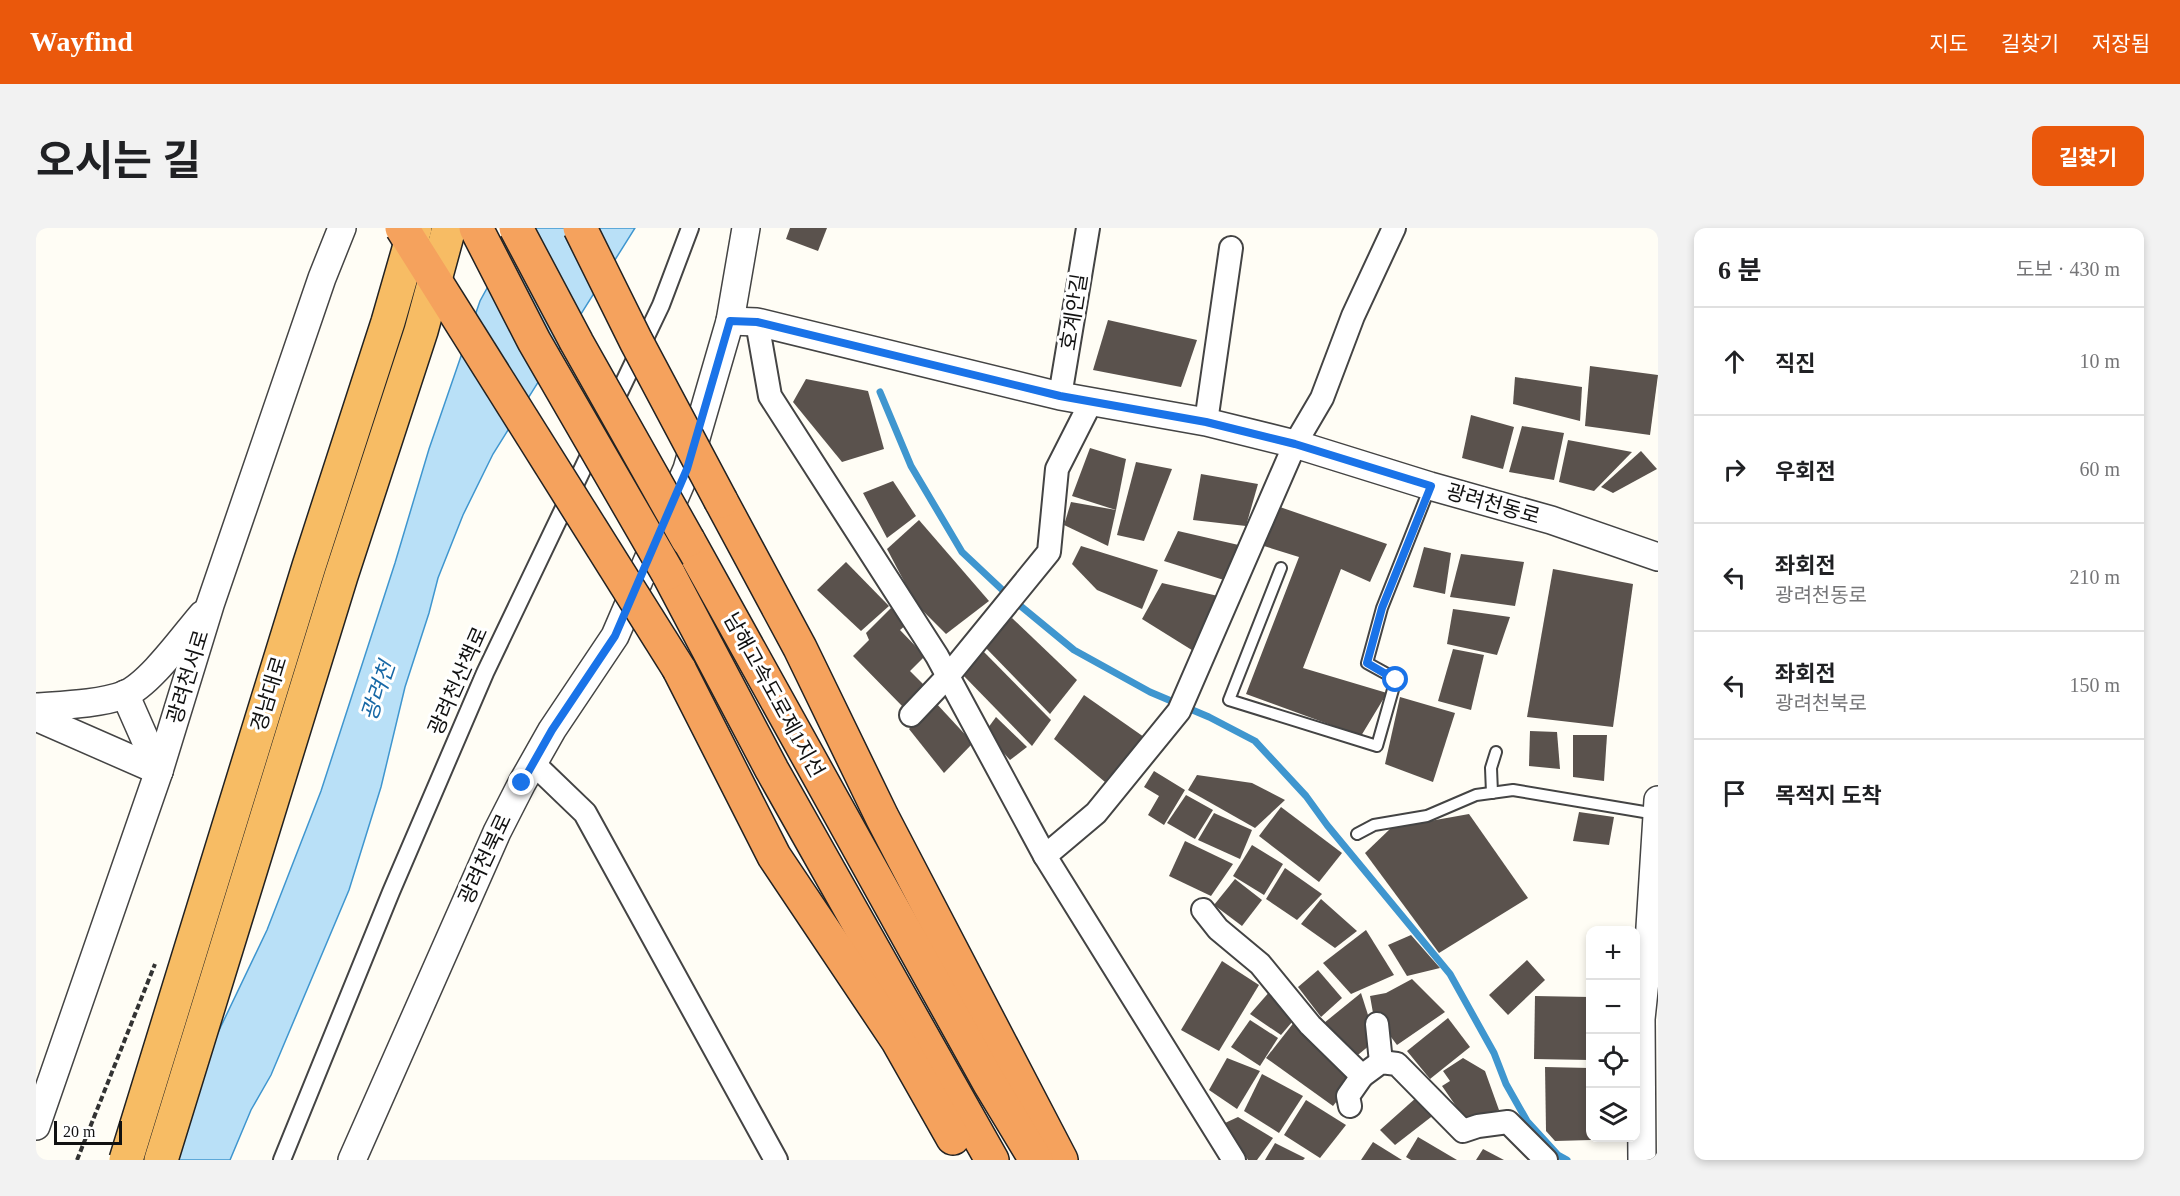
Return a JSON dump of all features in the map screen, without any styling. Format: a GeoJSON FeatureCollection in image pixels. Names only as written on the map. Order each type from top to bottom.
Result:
{"type":"FeatureCollection","features":[{"type":"Feature","properties":{"kind":"highway"},"geometry":{"type":"LineString","coordinates":[[402,228],[679,669],[774,856],[898,1041],[966,1160]]}},
{"type":"Feature","properties":{"kind":"highway","name":"경남대로"},"geometry":{"type":"LineString","coordinates":[[126,1160],[309,566],[388,322],[415,228]]}},
{"type":"Feature","properties":{"kind":"highway","name":"경남대로"},"geometry":{"type":"LineString","coordinates":[[161,1160],[341,576],[421,331],[449,228]]}},
{"type":"Feature","properties":{"kind":"highway","name":"남해고속도로제1지선"},"geometry":{"type":"LineString","coordinates":[[476,228],[534,341],[668,573],[772,770],[992,1160]]}},
{"type":"Feature","properties":{"kind":"highway","name":"남해고속도로제1지선"},"geometry":{"type":"LineString","coordinates":[[516,228],[577,343],[990,1084],[1036,1160]]}},
{"type":"Feature","properties":{"kind":"highway"},"geometry":{"type":"LineString","coordinates":[[580,228],[636,341],[800,648],[882,817],[1061,1160]]}},
{"type":"Feature","properties":{"kind":"street","name":"광려천서로"},"geometry":{"type":"LineString","coordinates":[[36,1126],[159,771],[210,605],[322,278],[342,228]]}},
{"type":"Feature","properties":{"kind":"street","name":"광려천산책로"},"geometry":{"type":"LineString","coordinates":[[282,1160],[391,892],[480,684],[661,305],[690,228]]}},
{"type":"Feature","properties":{"kind":"street","name":"광려천북로"},"geometry":{"type":"LineString","coordinates":[[352,1160],[497,832],[552,730],[615,636],[687,469],[730,321],[746,228]]}},
{"type":"Feature","properties":{"kind":"street","name":"호계안길"},"geometry":{"type":"LineString","coordinates":[[1060,396],[1088,228]]}},
{"type":"Feature","properties":{"kind":"street"},"geometry":{"type":"LineString","coordinates":[[1045,856],[1096,813],[1179,711],[1295,444],[1322,398],[1353,316],[1394,228]]}},
{"type":"Feature","properties":{"kind":"street"},"geometry":{"type":"LineString","coordinates":[[1206,422],[1231,248]]}},
{"type":"Feature","properties":{"kind":"street","name":"광려천동로"},"geometry":{"type":"LineString","coordinates":[[730,321],[757,322],[1060,396],[1206,422],[1295,444],[1551,520],[1658,557]]}},
{"type":"Feature","properties":{"kind":"street"},"geometry":{"type":"LineString","coordinates":[[757,322],[770,396],[937,656],[1045,856],[1234,1160]]}},
{"type":"Feature","properties":{"kind":"street"},"geometry":{"type":"LineString","coordinates":[[911,715],[948,676],[1049,552],[1058,469],[1091,402]]}},
{"type":"Feature","properties":{"kind":"street"},"geometry":{"type":"LineString","coordinates":[[36,707],[77,704],[125,694],[154,672],[210,605]]}},
{"type":"Feature","properties":{"kind":"street"},"geometry":{"type":"LineString","coordinates":[[125,694],[159,771]]}},
{"type":"Feature","properties":{"kind":"street"},"geometry":{"type":"LineString","coordinates":[[36,717],[159,771]]}},
{"type":"Feature","properties":{"kind":"street"},"geometry":{"type":"LineString","coordinates":[[533,763],[585,813],[776,1160]]}},
{"type":"Feature","properties":{"kind":"street"},"geometry":{"type":"LineString","coordinates":[[1642,1160],[1641,1019],[1649,943],[1657,807]]}},
{"type":"Feature","properties":{"kind":"street"},"geometry":{"type":"LineString","coordinates":[[1203,910],[1218,929],[1260,964],[1310,1025],[1362,1076]]}},
{"type":"Feature","properties":{"kind":"street"},"geometry":{"type":"LineString","coordinates":[[1377,1024],[1381,1062]]}},
{"type":"Feature","properties":{"kind":"street"},"geometry":{"type":"LineString","coordinates":[[1350,1106],[1348,1096],[1362,1076],[1381,1062],[1397,1064],[1463,1131],[1478,1126],[1508,1122],[1546,1160]]}},
{"type":"Feature","properties":{"kind":"lane"},"geometry":{"type":"LineString","coordinates":[[1281,568],[1229,700],[1377,746],[1396,680],[1367,663],[1382,608],[1431,486]]}},
{"type":"Feature","properties":{"kind":"lane"},"geometry":{"type":"LineString","coordinates":[[1492,793],[1491,768],[1496,752]]}},
{"type":"Feature","properties":{"kind":"lane"},"geometry":{"type":"LineString","coordinates":[[1357,834],[1374,825],[1427,816],[1476,795],[1514,790],[1657,807]]}},
{"type":"Feature","properties":{"kind":"water","name":"광려천"},"geometry":{"type":"Polygon","coordinates":[[[520,228],[635,228],[493,454],[463,515],[438,578],[405,687],[381,787],[349,890],[271,1075],[251,1110],[230,1160],[157,1160],[267,930],[321,791],[395,563],[429,449],[480,301],[520,228]]]}},
{"type":"Feature","properties":{"kind":"building"},"geometry":{"type":"Polygon","coordinates":[[[790,228],[827,228],[818,251],[786,239],[790,228]]]}},
{"type":"Feature","properties":{"kind":"building"},"geometry":{"type":"Polygon","coordinates":[[[1108,320],[1197,340],[1181,387],[1093,370],[1108,320]]]}},
{"type":"Feature","properties":{"kind":"building"},"geometry":{"type":"Polygon","coordinates":[[[1590,366],[1658,375],[1650,435],[1585,426],[1590,366]]]}},
{"type":"Feature","properties":{"kind":"building"},"geometry":{"type":"Polygon","coordinates":[[[1515,377],[1582,387],[1580,421],[1513,404],[1515,377]]]}},
{"type":"Feature","properties":{"kind":"building"},"geometry":{"type":"Polygon","coordinates":[[[806,379],[868,391],[884,449],[842,462],[793,402],[806,379]]]}},
{"type":"Feature","properties":{"kind":"building"},"geometry":{"type":"Polygon","coordinates":[[[1471,415],[1514,427],[1503,469],[1462,458],[1471,415]]]}},
{"type":"Feature","properties":{"kind":"building"},"geometry":{"type":"Polygon","coordinates":[[[1522,426],[1564,433],[1554,480],[1509,472],[1522,426]]]}},
{"type":"Feature","properties":{"kind":"building"},"geometry":{"type":"Polygon","coordinates":[[[1568,440],[1632,452],[1594,491],[1559,482],[1568,440]]]}},
{"type":"Feature","properties":{"kind":"building"},"geometry":{"type":"Polygon","coordinates":[[[1090,448],[1126,459],[1116,510],[1072,496],[1090,448]]]}},
{"type":"Feature","properties":{"kind":"building"},"geometry":{"type":"Polygon","coordinates":[[[1641,451],[1657,469],[1613,493],[1601,487],[1641,451]]]}},
{"type":"Feature","properties":{"kind":"building"},"geometry":{"type":"Polygon","coordinates":[[[1136,462],[1172,469],[1144,541],[1117,535],[1136,462]]]}},
{"type":"Feature","properties":{"kind":"building"},"geometry":{"type":"Polygon","coordinates":[[[1201,474],[1258,484],[1246,526],[1193,520],[1201,474]]]}},
{"type":"Feature","properties":{"kind":"building"},"geometry":{"type":"Polygon","coordinates":[[[893,481],[916,516],[887,538],[863,493],[893,481]]]}},
{"type":"Feature","properties":{"kind":"building"},"geometry":{"type":"Polygon","coordinates":[[[1071,502],[1116,510],[1108,546],[1064,525],[1071,502]]]}},
{"type":"Feature","properties":{"kind":"building"},"geometry":{"type":"Polygon","coordinates":[[[1277,506],[1387,544],[1370,582],[1341,569],[1303,668],[1387,693],[1361,736],[1246,694],[1299,557],[1264,546],[1277,506]]]}},
{"type":"Feature","properties":{"kind":"building"},"geometry":{"type":"Polygon","coordinates":[[[919,520],[989,601],[946,634],[916,604],[887,549],[919,520]]]}},
{"type":"Feature","properties":{"kind":"building"},"geometry":{"type":"Polygon","coordinates":[[[1178,531],[1243,546],[1227,581],[1164,561],[1178,531]]]}},
{"type":"Feature","properties":{"kind":"building"},"geometry":{"type":"Polygon","coordinates":[[[1081,546],[1158,570],[1142,609],[1097,590],[1072,564],[1081,546]]]}},
{"type":"Feature","properties":{"kind":"building"},"geometry":{"type":"Polygon","coordinates":[[[1424,547],[1451,553],[1445,594],[1413,587],[1424,547]]]}},
{"type":"Feature","properties":{"kind":"building"},"geometry":{"type":"Polygon","coordinates":[[[1461,554],[1524,562],[1515,606],[1450,597],[1461,554]]]}},
{"type":"Feature","properties":{"kind":"building"},"geometry":{"type":"Polygon","coordinates":[[[846,562],[889,606],[861,631],[817,590],[846,562]]]}},
{"type":"Feature","properties":{"kind":"building"},"geometry":{"type":"Polygon","coordinates":[[[1553,569],[1633,584],[1613,727],[1527,717],[1553,569]]]}},
{"type":"Feature","properties":{"kind":"building"},"geometry":{"type":"Polygon","coordinates":[[[1162,583],[1218,596],[1195,652],[1142,619],[1162,583]]]}},
{"type":"Feature","properties":{"kind":"building"},"geometry":{"type":"Polygon","coordinates":[[[891,608],[907,624],[900,630],[925,656],[910,671],[926,687],[904,708],[853,656],[869,640],[866,633],[891,608]]]}},
{"type":"Feature","properties":{"kind":"building"},"geometry":{"type":"Polygon","coordinates":[[[1453,609],[1510,617],[1497,655],[1447,644],[1453,609]]]}},
{"type":"Feature","properties":{"kind":"building"},"geometry":{"type":"Polygon","coordinates":[[[1012,618],[1077,680],[1050,714],[984,646],[1012,618]]]}},
{"type":"Feature","properties":{"kind":"building"},"geometry":{"type":"Polygon","coordinates":[[[981,649],[1051,720],[1032,746],[960,672],[981,649]]]}},
{"type":"Feature","properties":{"kind":"building"},"geometry":{"type":"Polygon","coordinates":[[[1453,649],[1484,655],[1471,710],[1438,701],[1453,649]]]}},
{"type":"Feature","properties":{"kind":"building"},"geometry":{"type":"Polygon","coordinates":[[[1084,695],[1144,737],[1105,782],[1054,739],[1084,695]]]}},
{"type":"Feature","properties":{"kind":"building"},"geometry":{"type":"Polygon","coordinates":[[[1400,697],[1455,713],[1433,782],[1385,764],[1400,697]]]}},
{"type":"Feature","properties":{"kind":"building"},"geometry":{"type":"Polygon","coordinates":[[[935,702],[973,743],[944,773],[909,729],[935,702]]]}},
{"type":"Feature","properties":{"kind":"building"},"geometry":{"type":"Polygon","coordinates":[[[996,717],[1027,747],[1010,760],[985,732],[996,717]]]}},
{"type":"Feature","properties":{"kind":"building"},"geometry":{"type":"Polygon","coordinates":[[[1530,731],[1557,732],[1560,769],[1529,766],[1530,731]]]}},
{"type":"Feature","properties":{"kind":"building"},"geometry":{"type":"Polygon","coordinates":[[[1573,735],[1607,735],[1604,781],[1573,777],[1573,735]]]}},
{"type":"Feature","properties":{"kind":"building"},"geometry":{"type":"Polygon","coordinates":[[[1154,771],[1185,790],[1164,825],[1148,815],[1159,796],[1144,787],[1154,771]]]}},
{"type":"Feature","properties":{"kind":"building"},"geometry":{"type":"Polygon","coordinates":[[[1197,775],[1252,783],[1285,800],[1255,828],[1188,790],[1197,775]]]}},
{"type":"Feature","properties":{"kind":"building"},"geometry":{"type":"Polygon","coordinates":[[[1186,795],[1213,810],[1195,839],[1167,823],[1186,795]]]}},
{"type":"Feature","properties":{"kind":"building"},"geometry":{"type":"Polygon","coordinates":[[[1281,807],[1342,853],[1319,882],[1259,836],[1281,807]]]}},
{"type":"Feature","properties":{"kind":"building"},"geometry":{"type":"Polygon","coordinates":[[[1579,812],[1614,817],[1609,845],[1573,841],[1579,812]]]}},
{"type":"Feature","properties":{"kind":"building"},"geometry":{"type":"Polygon","coordinates":[[[1214,813],[1252,830],[1240,859],[1198,840],[1214,813]]]}},
{"type":"Feature","properties":{"kind":"building"},"geometry":{"type":"Polygon","coordinates":[[[1469,814],[1528,898],[1439,953],[1365,853],[1391,828],[1469,814]]]}},
{"type":"Feature","properties":{"kind":"building"},"geometry":{"type":"Polygon","coordinates":[[[1185,841],[1233,864],[1211,896],[1169,876],[1185,841]]]}},
{"type":"Feature","properties":{"kind":"building"},"geometry":{"type":"Polygon","coordinates":[[[1252,845],[1283,864],[1264,895],[1233,876],[1252,845]]]}},
{"type":"Feature","properties":{"kind":"building"},"geometry":{"type":"Polygon","coordinates":[[[1285,868],[1322,894],[1297,920],[1266,899],[1285,868]]]}},
{"type":"Feature","properties":{"kind":"building"},"geometry":{"type":"Polygon","coordinates":[[[1235,879],[1262,900],[1242,926],[1214,905],[1235,879]]]}},
{"type":"Feature","properties":{"kind":"building"},"geometry":{"type":"Polygon","coordinates":[[[1321,899],[1357,931],[1335,948],[1301,924],[1321,899]]]}},
{"type":"Feature","properties":{"kind":"building"},"geometry":{"type":"Polygon","coordinates":[[[1366,930],[1394,975],[1351,994],[1323,963],[1366,930]]]}},
{"type":"Feature","properties":{"kind":"building"},"geometry":{"type":"Polygon","coordinates":[[[1411,935],[1440,968],[1407,976],[1388,945],[1411,935]]]}},
{"type":"Feature","properties":{"kind":"building"},"geometry":{"type":"Polygon","coordinates":[[[1527,960],[1545,980],[1508,1015],[1489,995],[1527,960]]]}},
{"type":"Feature","properties":{"kind":"building"},"geometry":{"type":"Polygon","coordinates":[[[1222,961],[1259,985],[1219,1051],[1181,1030],[1222,961]]]}},
{"type":"Feature","properties":{"kind":"building"},"geometry":{"type":"Polygon","coordinates":[[[1318,970],[1342,998],[1321,1017],[1298,987],[1318,970]]]}},
{"type":"Feature","properties":{"kind":"building"},"geometry":{"type":"Polygon","coordinates":[[[1412,979],[1445,1012],[1397,1045],[1373,1013],[1370,996],[1386,993],[1412,979]]]}},
{"type":"Feature","properties":{"kind":"building"},"geometry":{"type":"Polygon","coordinates":[[[1271,990],[1298,1015],[1281,1035],[1250,1014],[1271,990]]]}},
{"type":"Feature","properties":{"kind":"building"},"geometry":{"type":"Polygon","coordinates":[[[1361,993],[1376,1040],[1353,1059],[1324,1023],[1361,993]]]}},
{"type":"Feature","properties":{"kind":"building"},"geometry":{"type":"Polygon","coordinates":[[[1535,996],[1586,997],[1586,1060],[1534,1059],[1535,996]]]}},
{"type":"Feature","properties":{"kind":"building"},"geometry":{"type":"Polygon","coordinates":[[[1448,1018],[1470,1047],[1430,1079],[1407,1051],[1448,1018]]]}},
{"type":"Feature","properties":{"kind":"building"},"geometry":{"type":"Polygon","coordinates":[[[1250,1020],[1278,1038],[1260,1066],[1231,1047],[1250,1020]]]}},
{"type":"Feature","properties":{"kind":"building"},"geometry":{"type":"Polygon","coordinates":[[[1295,1021],[1356,1077],[1333,1106],[1266,1058],[1295,1021]]]}},
{"type":"Feature","properties":{"kind":"building"},"geometry":{"type":"Polygon","coordinates":[[[1227,1058],[1260,1071],[1237,1109],[1209,1090],[1227,1058]]]}},
{"type":"Feature","properties":{"kind":"building"},"geometry":{"type":"Polygon","coordinates":[[[1463,1058],[1485,1071],[1499,1110],[1467,1122],[1442,1086],[1450,1081],[1443,1071],[1463,1058]]]}},
{"type":"Feature","properties":{"kind":"building"},"geometry":{"type":"Polygon","coordinates":[[[1545,1067],[1586,1068],[1586,1140],[1555,1141],[1546,1131],[1545,1067]]]}},
{"type":"Feature","properties":{"kind":"building"},"geometry":{"type":"Polygon","coordinates":[[[1262,1074],[1303,1096],[1279,1133],[1244,1111],[1262,1074]]]}},
{"type":"Feature","properties":{"kind":"building"},"geometry":{"type":"Polygon","coordinates":[[[1417,1097],[1435,1114],[1395,1145],[1380,1130],[1417,1097]]]}},
{"type":"Feature","properties":{"kind":"building"},"geometry":{"type":"Polygon","coordinates":[[[1306,1100],[1346,1125],[1320,1158],[1284,1135],[1306,1100]]]}},
{"type":"Feature","properties":{"kind":"building"},"geometry":{"type":"Polygon","coordinates":[[[1238,1117],[1273,1138],[1257,1160],[1248,1160],[1225,1123],[1238,1117]]]}},
{"type":"Feature","properties":{"kind":"building"},"geometry":{"type":"Polygon","coordinates":[[[1418,1137],[1457,1160],[1411,1160],[1406,1157],[1418,1137]]]}},
{"type":"Feature","properties":{"kind":"building"},"geometry":{"type":"Polygon","coordinates":[[[1373,1142],[1402,1160],[1361,1160],[1373,1142]]]}},
{"type":"Feature","properties":{"kind":"building"},"geometry":{"type":"Polygon","coordinates":[[[1275,1143],[1305,1158],[1303,1160],[1265,1160],[1275,1143]]]}},
{"type":"Feature","properties":{"kind":"building"},"geometry":{"type":"Polygon","coordinates":[[[1483,1149],[1504,1160],[1476,1160],[1483,1149]]]}},
{"type":"Feature","properties":{"kind":"waterway"},"geometry":{"type":"LineString","coordinates":[[880,392],[911,466],[962,552],[1012,599],[1074,650],[1150,692],[1209,717],[1255,741],[1306,796],[1327,825],[1450,974],[1494,1053],[1506,1084],[1527,1121],[1558,1155],[1567,1160]]}},
{"type":"Feature","properties":{"kind":"route"},"geometry":{"type":"LineString","coordinates":[[522,783],[552,730],[615,636],[687,469],[730,321],[757,322],[1060,396],[1206,422],[1295,444],[1431,486],[1382,608],[1367,663],[1396,680]]}}]}
